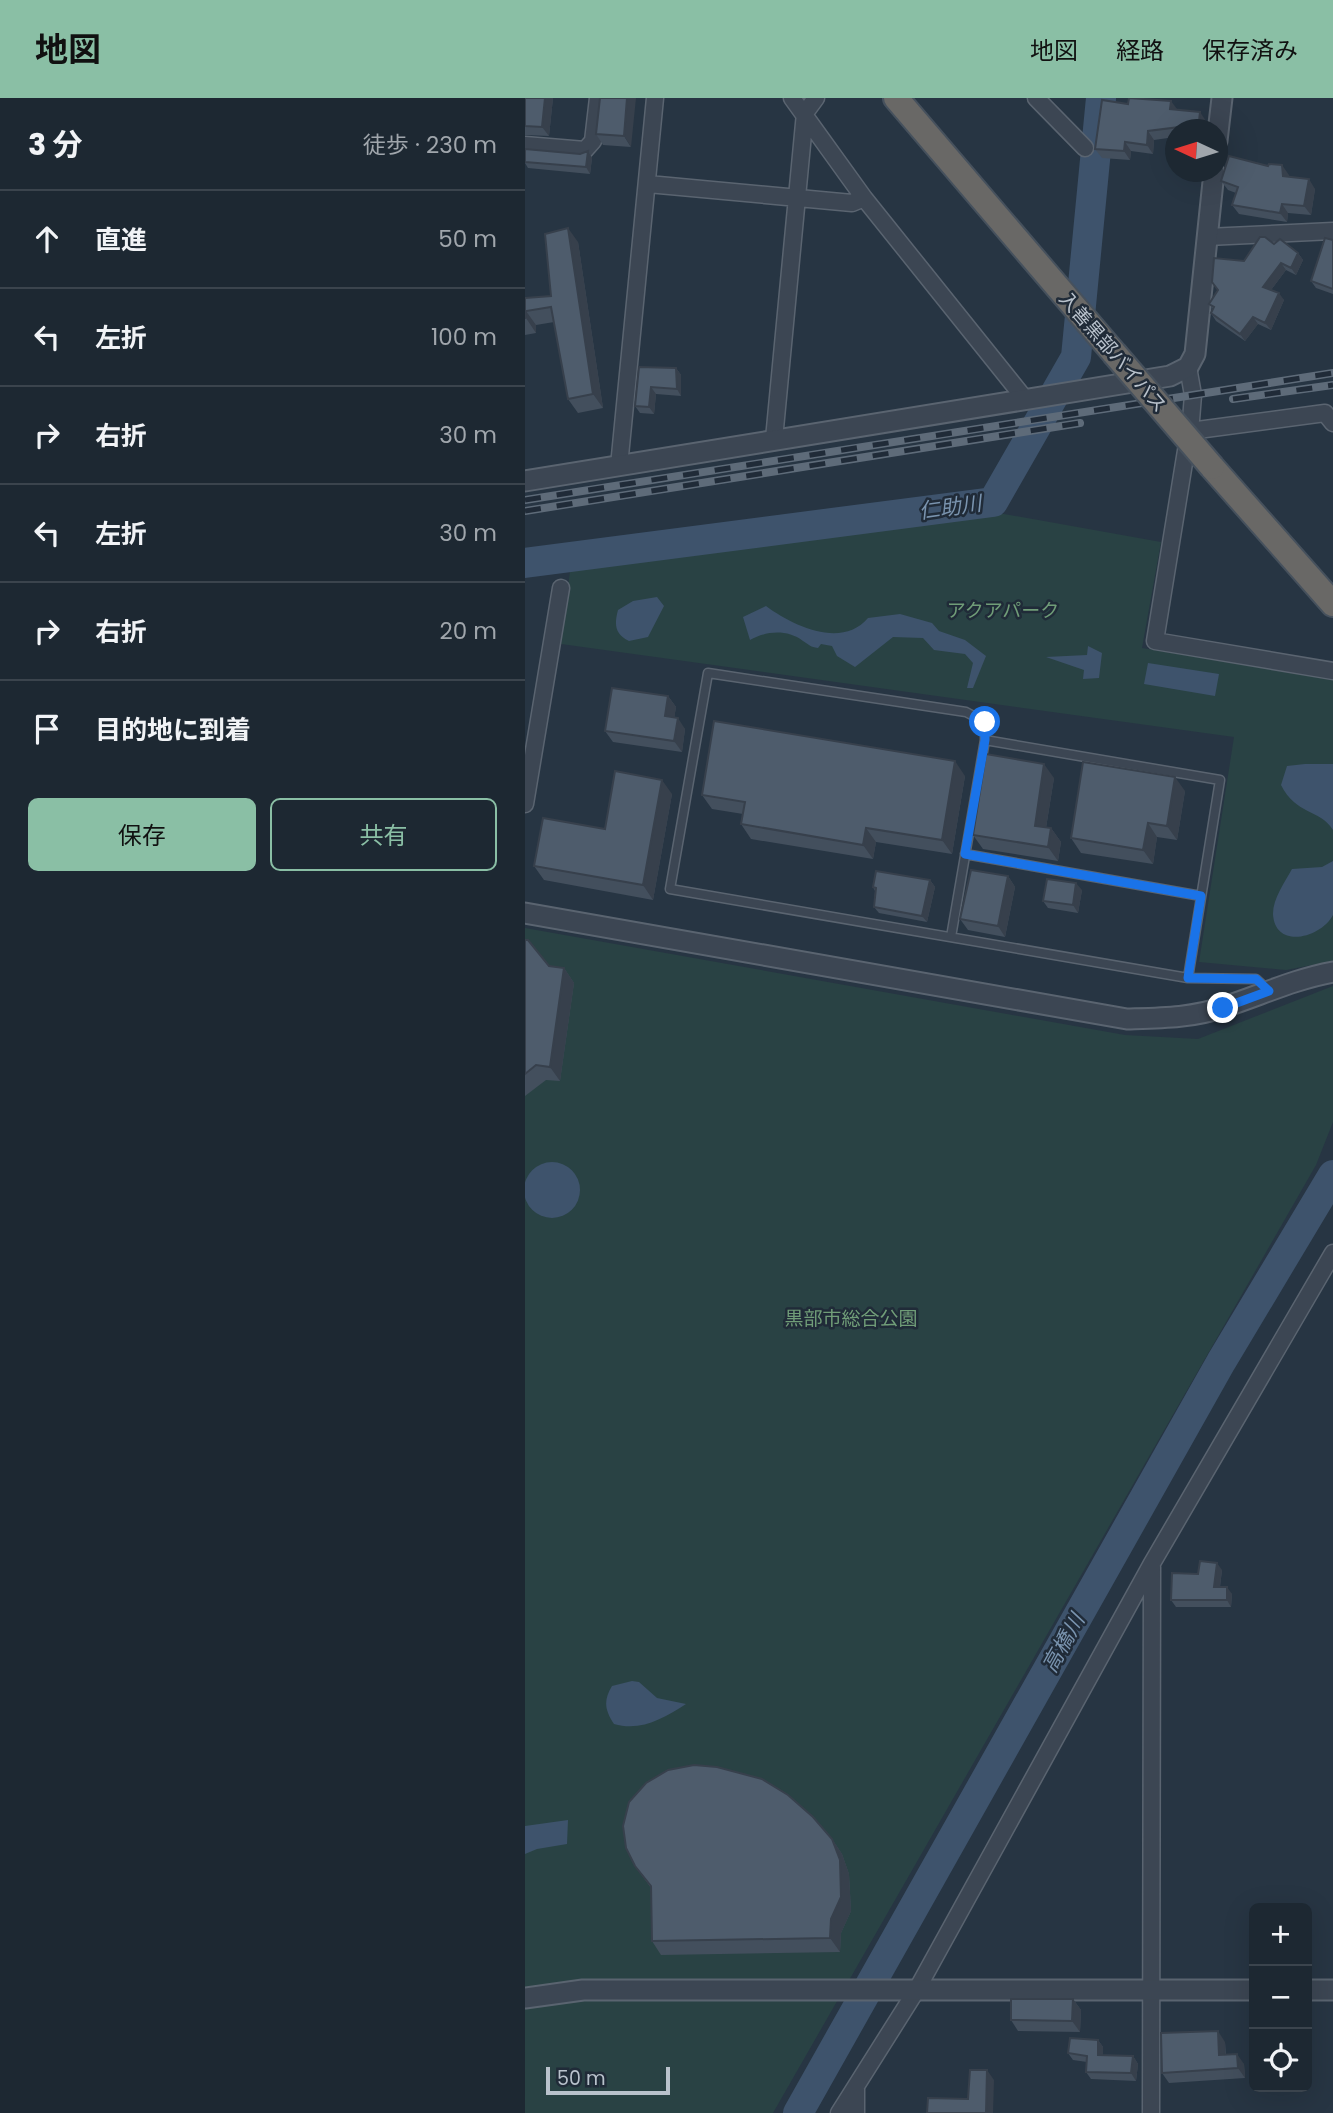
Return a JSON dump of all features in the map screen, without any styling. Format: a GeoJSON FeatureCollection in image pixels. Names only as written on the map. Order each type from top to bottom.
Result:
{"type":"FeatureCollection","features":[{"type":"Feature","properties":{"kind":"highway","name":"入善黒部バイパス"},"geometry":{"type":"LineString","coordinates":[[896,98],[1333,604]]}},
{"type":"Feature","properties":{"kind":"street"},"geometry":{"type":"LineString","coordinates":[[525,145],[585,150],[593,141],[598,98]]}},
{"type":"Feature","properties":{"kind":"street"},"geometry":{"type":"LineString","coordinates":[[619,467],[655,98]]}},
{"type":"Feature","properties":{"kind":"street"},"geometry":{"type":"LineString","coordinates":[[792,98],[865,198],[1025,399]]}},
{"type":"Feature","properties":{"kind":"street"},"geometry":{"type":"LineString","coordinates":[[774,439],[805,113],[816,98]]}},
{"type":"Feature","properties":{"kind":"street"},"geometry":{"type":"LineString","coordinates":[[1036,98],[1085,148]]}},
{"type":"Feature","properties":{"kind":"street"},"geometry":{"type":"LineString","coordinates":[[1220,119],[1222,98]]}},
{"type":"Feature","properties":{"kind":"street"},"geometry":{"type":"LineString","coordinates":[[525,481],[1170,376],[1188,367],[1195,354],[1213,182]]}},
{"type":"Feature","properties":{"kind":"street"},"geometry":{"type":"LineString","coordinates":[[648,184],[852,203],[865,198]]}},
{"type":"Feature","properties":{"kind":"street"},"geometry":{"type":"LineString","coordinates":[[1207,237],[1333,231]]}},
{"type":"Feature","properties":{"kind":"street"},"geometry":{"type":"LineString","coordinates":[[1188,367],[1193,396],[1190,431],[1154,641],[1333,671]]}},
{"type":"Feature","properties":{"kind":"street"},"geometry":{"type":"LineString","coordinates":[[1190,431],[1325,413],[1333,423]]}},
{"type":"Feature","properties":{"kind":"street"},"geometry":{"type":"LineString","coordinates":[[525,804],[561,588]]}},
{"type":"Feature","properties":{"kind":"street"},"geometry":{"type":"LineString","coordinates":[[525,913],[1127,1019],[1179,1018],[1223,1008],[1304,977],[1333,972]]}},
{"type":"Feature","properties":{"kind":"street"},"geometry":{"type":"LineString","coordinates":[[839,2113],[916,1991],[1151,1565],[1333,1253]]}},
{"type":"Feature","properties":{"kind":"street"},"geometry":{"type":"LineString","coordinates":[[1151,1565],[1154,1723],[1151,2113]]}},
{"type":"Feature","properties":{"kind":"street"},"geometry":{"type":"LineString","coordinates":[[525,1998],[583,1990],[1249,1990]]}},
{"type":"Feature","properties":{"kind":"street"},"geometry":{"type":"LineString","coordinates":[[1312,1990],[1333,1990]]}},
{"type":"Feature","properties":{"kind":"street"},"geometry":{"type":"LineString","coordinates":[[856,2085],[856,2113]]}},
{"type":"Feature","properties":{"kind":"lane"},"geometry":{"type":"LineString","coordinates":[[950,937],[985,740],[985,722],[966,712],[708,673],[670,889],[1188,978],[1256,979],[1269,991]]}},
{"type":"Feature","properties":{"kind":"lane"},"geometry":{"type":"LineString","coordinates":[[985,740],[1220,780],[1188,978]]}},
{"type":"Feature","properties":{"kind":"lane"},"geometry":{"type":"LineString","coordinates":[[965,854],[1201,896]]}},
{"type":"Feature","properties":{"kind":"green space","name":"アクアパーク"},"geometry":{"type":"Polygon","coordinates":[[[993,512],[1161,542],[1142,648],[1333,680],[1333,961],[1286,970],[1199,962],[1234,737],[561,644],[570,571],[993,512]]]}},
{"type":"Feature","properties":{"kind":"green space","name":"黒部市総合公園"},"geometry":{"type":"Polygon","coordinates":[[[525,928],[1125,1035],[1198,1039],[1333,986],[1333,1122],[1316,1165],[773,2113],[525,2113],[525,928]]]}},
{"type":"Feature","properties":{"kind":"water"},"geometry":{"type":"Polygon","coordinates":[[[657,597],[664,606],[648,637],[629,641],[618,632],[618,610],[633,601],[657,597]]]}},
{"type":"Feature","properties":{"kind":"water"},"geometry":{"type":"Polygon","coordinates":[[[766,606],[803,627],[831,633],[845,632],[868,618],[900,614],[932,623],[939,631],[965,640],[986,656],[973,688],[967,688],[973,663],[965,654],[934,650],[923,638],[893,637],[855,667],[837,656],[832,646],[821,644],[818,648],[813,647],[797,637],[783,633],[770,633],[750,640],[743,617],[766,606]]]}},
{"type":"Feature","properties":{"kind":"water"},"geometry":{"type":"Polygon","coordinates":[[[1088,646],[1102,653],[1099,678],[1083,679],[1084,670],[1046,657],[1087,655],[1088,646]]]}},
{"type":"Feature","properties":{"kind":"water"},"geometry":{"type":"Polygon","coordinates":[[[1148,663],[1219,674],[1215,696],[1144,684],[1148,663]]]}},
{"type":"Feature","properties":{"kind":"water"},"geometry":{"type":"Polygon","coordinates":[[[1333,764],[1333,830],[1328,823],[1294,802],[1281,785],[1287,766],[1333,764]]]}},
{"type":"Feature","properties":{"kind":"water"},"geometry":{"type":"Polygon","coordinates":[[[1333,861],[1333,915],[1319,930],[1309,934],[1299,937],[1282,933],[1273,914],[1280,890],[1292,869],[1322,867],[1333,861]]]}},
{"type":"Feature","properties":{"kind":"water"},"geometry":{"type":"Polygon","coordinates":[[[552,1162],[563,1164],[572,1170],[578,1179],[578,1201],[572,1210],[563,1216],[552,1218],[541,1216],[532,1210],[526,1201],[524,1190],[526,1179],[532,1170],[541,1164],[552,1162]]]}},
{"type":"Feature","properties":{"kind":"water"},"geometry":{"type":"Polygon","coordinates":[[[639,1682],[657,1698],[686,1704],[661,1719],[643,1725],[614,1724],[606,1705],[609,1691],[612,1686],[639,1682]]]}},
{"type":"Feature","properties":{"kind":"water"},"geometry":{"type":"Polygon","coordinates":[[[568,1820],[567,1844],[525,1854],[525,1826],[568,1820]]]}},
{"type":"Feature","properties":{"kind":"building"},"geometry":{"type":"Polygon","coordinates":[[[525,98],[545,98],[542,127],[525,126],[525,98]]]}},
{"type":"Feature","properties":{"kind":"building"},"geometry":{"type":"Polygon","coordinates":[[[600,98],[627,98],[624,136],[596,134],[600,98]]]}},
{"type":"Feature","properties":{"kind":"building"},"geometry":{"type":"Polygon","coordinates":[[[1129,98],[1171,101],[1170,109],[1200,112],[1199,119],[1165,119],[1165,129],[1148,131],[1147,145],[1125,142],[1124,151],[1095,149],[1102,100],[1128,104],[1129,98]]]}},
{"type":"Feature","properties":{"kind":"building"},"geometry":{"type":"Polygon","coordinates":[[[525,149],[580,154],[588,151],[586,167],[525,162],[525,149]]]}},
{"type":"Feature","properties":{"kind":"building"},"geometry":{"type":"Polygon","coordinates":[[[1229,156],[1268,166],[1282,165],[1283,176],[1309,179],[1304,206],[1282,204],[1280,213],[1232,205],[1238,187],[1224,182],[1228,182],[1229,156]]]}},
{"type":"Feature","properties":{"kind":"building"},"geometry":{"type":"Polygon","coordinates":[[[568,228],[593,394],[568,399],[551,307],[526,311],[525,319],[525,298],[551,296],[545,234],[568,228]]]}},
{"type":"Feature","properties":{"kind":"building"},"geometry":{"type":"Polygon","coordinates":[[[1260,237],[1265,237],[1274,244],[1280,239],[1298,253],[1291,268],[1281,263],[1263,287],[1279,293],[1265,323],[1253,317],[1240,334],[1211,313],[1214,307],[1209,304],[1218,290],[1212,282],[1214,258],[1244,261],[1260,237]]]}},
{"type":"Feature","properties":{"kind":"building"},"geometry":{"type":"Polygon","coordinates":[[[1325,238],[1333,240],[1333,289],[1311,281],[1325,238]]]}},
{"type":"Feature","properties":{"kind":"building"},"geometry":{"type":"Polygon","coordinates":[[[639,367],[676,368],[677,389],[651,387],[649,407],[635,406],[639,367]]]}},
{"type":"Feature","properties":{"kind":"building"},"geometry":{"type":"Polygon","coordinates":[[[612,688],[668,696],[665,716],[678,718],[674,741],[605,731],[612,688]]]}},
{"type":"Feature","properties":{"kind":"building"},"geometry":{"type":"Polygon","coordinates":[[[714,721],[955,761],[942,840],[866,828],[863,845],[741,824],[745,802],[702,795],[714,721]]]}},
{"type":"Feature","properties":{"kind":"building"},"geometry":{"type":"Polygon","coordinates":[[[986,754],[1044,764],[1035,826],[1051,828],[1048,847],[973,835],[986,754]]]}},
{"type":"Feature","properties":{"kind":"building"},"geometry":{"type":"Polygon","coordinates":[[[1083,762],[1175,777],[1167,826],[1148,823],[1143,850],[1071,838],[1083,762]]]}},
{"type":"Feature","properties":{"kind":"building"},"geometry":{"type":"Polygon","coordinates":[[[615,771],[662,780],[643,885],[534,866],[543,818],[605,829],[615,771]]]}},
{"type":"Feature","properties":{"kind":"building"},"geometry":{"type":"Polygon","coordinates":[[[971,870],[1008,876],[998,926],[960,919],[971,870]]]}},
{"type":"Feature","properties":{"kind":"building"},"geometry":{"type":"Polygon","coordinates":[[[876,871],[930,880],[922,916],[874,907],[876,888],[873,887],[876,871]]]}},
{"type":"Feature","properties":{"kind":"building"},"geometry":{"type":"Polygon","coordinates":[[[1047,879],[1076,883],[1073,905],[1043,901],[1047,879]]]}},
{"type":"Feature","properties":{"kind":"building"},"geometry":{"type":"Polygon","coordinates":[[[525,940],[528,940],[549,966],[564,968],[550,1067],[536,1065],[525,1074],[525,940]]]}},
{"type":"Feature","properties":{"kind":"building"},"geometry":{"type":"Polygon","coordinates":[[[1200,1561],[1217,1563],[1214,1587],[1227,1587],[1227,1600],[1171,1600],[1172,1573],[1198,1574],[1200,1561]]]}},
{"type":"Feature","properties":{"kind":"building"},"geometry":{"type":"Polygon","coordinates":[[[694,1765],[717,1767],[762,1779],[788,1795],[813,1817],[832,1839],[840,1860],[841,1897],[831,1919],[830,1938],[652,1941],[651,1886],[635,1866],[626,1848],[623,1826],[629,1802],[646,1783],[668,1770],[694,1765]]]}},
{"type":"Feature","properties":{"kind":"building"},"geometry":{"type":"Polygon","coordinates":[[[1011,1999],[1073,1999],[1072,2021],[1011,2020],[1011,1999]]]}},
{"type":"Feature","properties":{"kind":"building"},"geometry":{"type":"Polygon","coordinates":[[[1218,2031],[1219,2055],[1237,2054],[1238,2068],[1162,2073],[1161,2033],[1218,2031]]]}},
{"type":"Feature","properties":{"kind":"building"},"geometry":{"type":"Polygon","coordinates":[[[1070,2038],[1098,2040],[1098,2055],[1133,2056],[1131,2073],[1086,2072],[1087,2056],[1068,2053],[1070,2038]]]}},
{"type":"Feature","properties":{"kind":"building"},"geometry":{"type":"Polygon","coordinates":[[[970,2070],[987,2070],[986,2113],[927,2113],[928,2098],[968,2099],[970,2070]]]}},
{"type":"Feature","properties":{"kind":"waterway","name":"仁助川"},"geometry":{"type":"LineString","coordinates":[[525,563],[993,502],[1076,357],[1101,98]]}},
{"type":"Feature","properties":{"kind":"waterway","name":"高橋川"},"geometry":{"type":"LineString","coordinates":[[798,2113],[1221,1362],[1333,1175]]}},
{"type":"Feature","properties":{"kind":"railway"},"geometry":{"type":"LineString","coordinates":[[525,500],[1333,373]]}},
{"type":"Feature","properties":{"kind":"railway"},"geometry":{"type":"LineString","coordinates":[[1233,399],[1333,385]]}},
{"type":"Feature","properties":{"kind":"railway"},"geometry":{"type":"LineString","coordinates":[[525,511],[1080,423]]}},
{"type":"Feature","properties":{"kind":"route"},"geometry":{"type":"LineString","coordinates":[[985,722],[985,740],[965,854],[1201,896],[1188,978],[1256,979],[1269,991],[1223,1008]]}}]}
